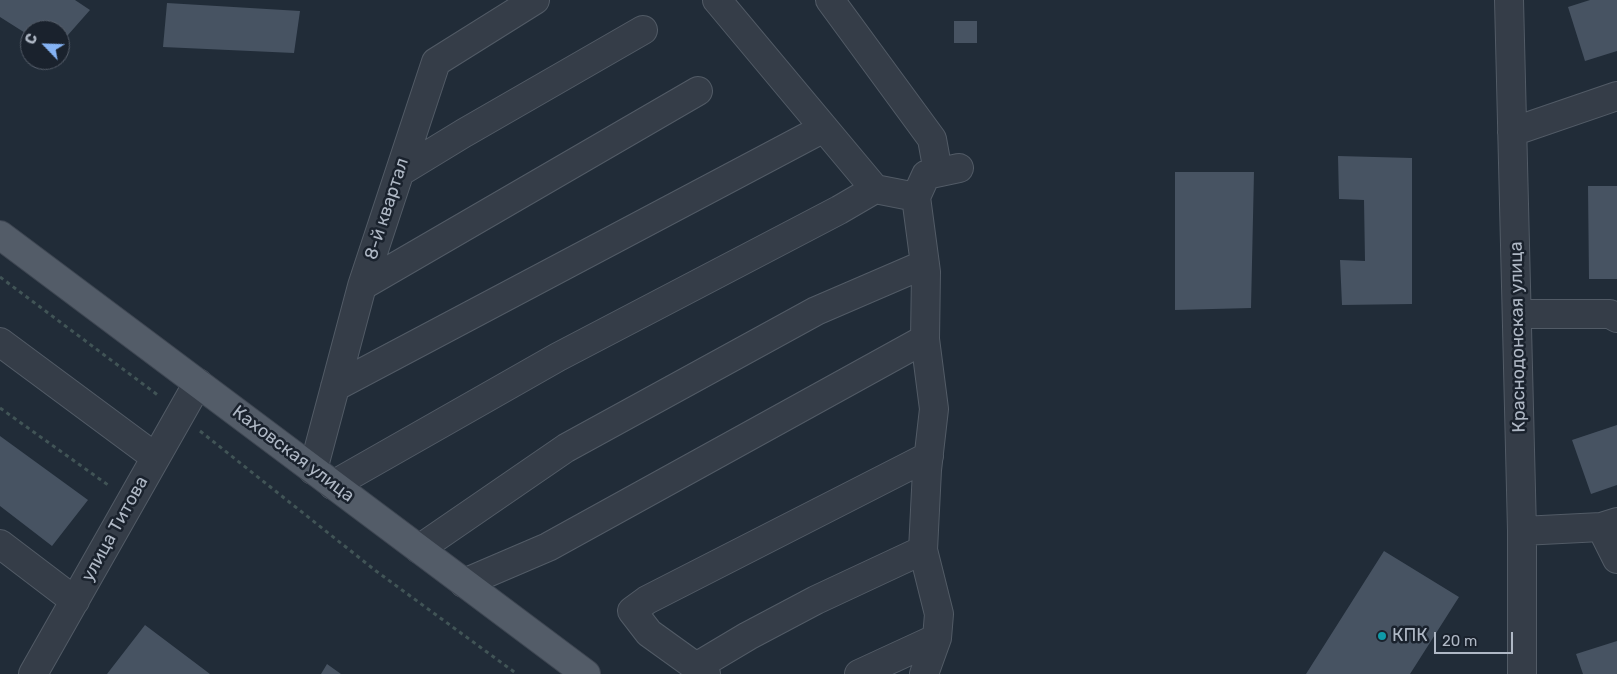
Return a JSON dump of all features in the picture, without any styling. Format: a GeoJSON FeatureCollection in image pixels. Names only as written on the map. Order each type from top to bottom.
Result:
{"type":"FeatureCollection","features":[{"type":"Feature","properties":{"kind":"main road","name":"Каховская улица"},"geometry":{"type":"LineString","coordinates":[[0,235],[586,674]]}},
{"type":"Feature","properties":{"kind":"street","name":"8-й квартал"},"geometry":{"type":"LineString","coordinates":[[323,477],[335,388],[362,286],[436,62],[534,0]]}},
{"type":"Feature","properties":{"kind":"street"},"geometry":{"type":"LineString","coordinates":[[717,0],[875,189],[916,197]]}},
{"type":"Feature","properties":{"kind":"street"},"geometry":{"type":"LineString","coordinates":[[830,0],[932,139],[948,170],[926,174],[916,197],[925,264],[925,339],[934,409],[923,550],[939,614],[937,638],[924,674]]}},
{"type":"Feature","properties":{"kind":"street","name":"Краснодонская улица"},"geometry":{"type":"LineString","coordinates":[[1509,0],[1522,531],[1522,674]]}},
{"type":"Feature","properties":{"kind":"street"},"geometry":{"type":"LineString","coordinates":[[400,172],[643,30]]}},
{"type":"Feature","properties":{"kind":"street"},"geometry":{"type":"LineString","coordinates":[[362,286],[698,91]]}},
{"type":"Feature","properties":{"kind":"street"},"geometry":{"type":"LineString","coordinates":[[1512,132],[1617,96]]}},
{"type":"Feature","properties":{"kind":"street"},"geometry":{"type":"LineString","coordinates":[[335,388],[824,128]]}},
{"type":"Feature","properties":{"kind":"street"},"geometry":{"type":"LineString","coordinates":[[323,477],[558,357],[839,210],[875,189]]}},
{"type":"Feature","properties":{"kind":"street"},"geometry":{"type":"LineString","coordinates":[[419,549],[566,448],[816,311],[925,264]]}},
{"type":"Feature","properties":{"kind":"street"},"geometry":{"type":"LineString","coordinates":[[1517,314],[1610,314],[1617,318]]}},
{"type":"Feature","properties":{"kind":"street"},"geometry":{"type":"LineString","coordinates":[[464,583],[548,547],[925,339]]}},
{"type":"Feature","properties":{"kind":"street"},"geometry":{"type":"LineString","coordinates":[[0,342],[155,457]]}},
{"type":"Feature","properties":{"kind":"street","name":"улица Титова"},"geometry":{"type":"LineString","coordinates":[[33,674],[198,383]]}},
{"type":"Feature","properties":{"kind":"street"},"geometry":{"type":"LineString","coordinates":[[923,550],[816,600],[748,636],[701,671],[649,633],[632,612],[647,600],[929,456]]}},
{"type":"Feature","properties":{"kind":"street"},"geometry":{"type":"LineString","coordinates":[[1522,531],[1609,524],[1617,559]]}},
{"type":"Feature","properties":{"kind":"street"},"geometry":{"type":"LineString","coordinates":[[0,544],[75,601]]}},
{"type":"Feature","properties":{"kind":"street"},"geometry":{"type":"LineString","coordinates":[[859,674],[937,638]]}},
{"type":"Feature","properties":{"kind":"path"},"geometry":{"type":"LineString","coordinates":[[0,277],[144,384],[376,571],[517,674]]}},
{"type":"Feature","properties":{"kind":"path"},"geometry":{"type":"LineString","coordinates":[[0,408],[116,491]]}},
{"type":"Feature","properties":{"kind":"building"},"geometry":{"type":"Polygon","coordinates":[[[0,0],[75,0],[90,10],[70,33],[70,20],[20,20],[20,30],[0,17],[0,0]]]}},
{"type":"Feature","properties":{"kind":"building"},"geometry":{"type":"Polygon","coordinates":[[[1590,0],[1617,0],[1617,51],[1585,61],[1568,7],[1590,0]]]}},
{"type":"Feature","properties":{"kind":"building"},"geometry":{"type":"Polygon","coordinates":[[[167,3],[300,11],[294,53],[163,47],[167,3]]]}},
{"type":"Feature","properties":{"kind":"building"},"geometry":{"type":"Polygon","coordinates":[[[954,21],[977,21],[977,43],[954,43],[954,21]]]}},
{"type":"Feature","properties":{"kind":"building"},"geometry":{"type":"Polygon","coordinates":[[[1338,156],[1412,158],[1412,304],[1342,305],[1340,260],[1365,261],[1364,200],[1339,199],[1338,156]]]}},
{"type":"Feature","properties":{"kind":"building"},"geometry":{"type":"Polygon","coordinates":[[[1175,172],[1254,172],[1251,308],[1175,310],[1175,172]]]}},
{"type":"Feature","properties":{"kind":"building"},"geometry":{"type":"Polygon","coordinates":[[[1588,186],[1617,186],[1617,279],[1589,279],[1588,186]]]}},
{"type":"Feature","properties":{"kind":"building"},"geometry":{"type":"Polygon","coordinates":[[[1617,425],[1617,485],[1591,494],[1572,440],[1617,425]]]}},
{"type":"Feature","properties":{"kind":"building"},"geometry":{"type":"Polygon","coordinates":[[[0,436],[88,500],[52,546],[0,506],[0,436]]]}},
{"type":"Feature","properties":{"kind":"building","name":"КПК"},"geometry":{"type":"Polygon","coordinates":[[[1384,551],[1459,597],[1410,674],[1306,674],[1384,551]]]}},
{"type":"Feature","properties":{"kind":"building"},"geometry":{"type":"Polygon","coordinates":[[[145,625],[210,674],[107,674],[145,625]]]}},
{"type":"Feature","properties":{"kind":"building"},"geometry":{"type":"Polygon","coordinates":[[[1617,641],[1617,674],[1583,674],[1576,654],[1617,641]]]}},
{"type":"Feature","properties":{"kind":"building"},"geometry":{"type":"Polygon","coordinates":[[[327,664],[341,674],[321,674],[327,664]]]}},
{"type":"Feature","properties":{"kind":"place","name":"КПК"},"geometry":{"type":"Point","coordinates":[1382,636]}}]}
